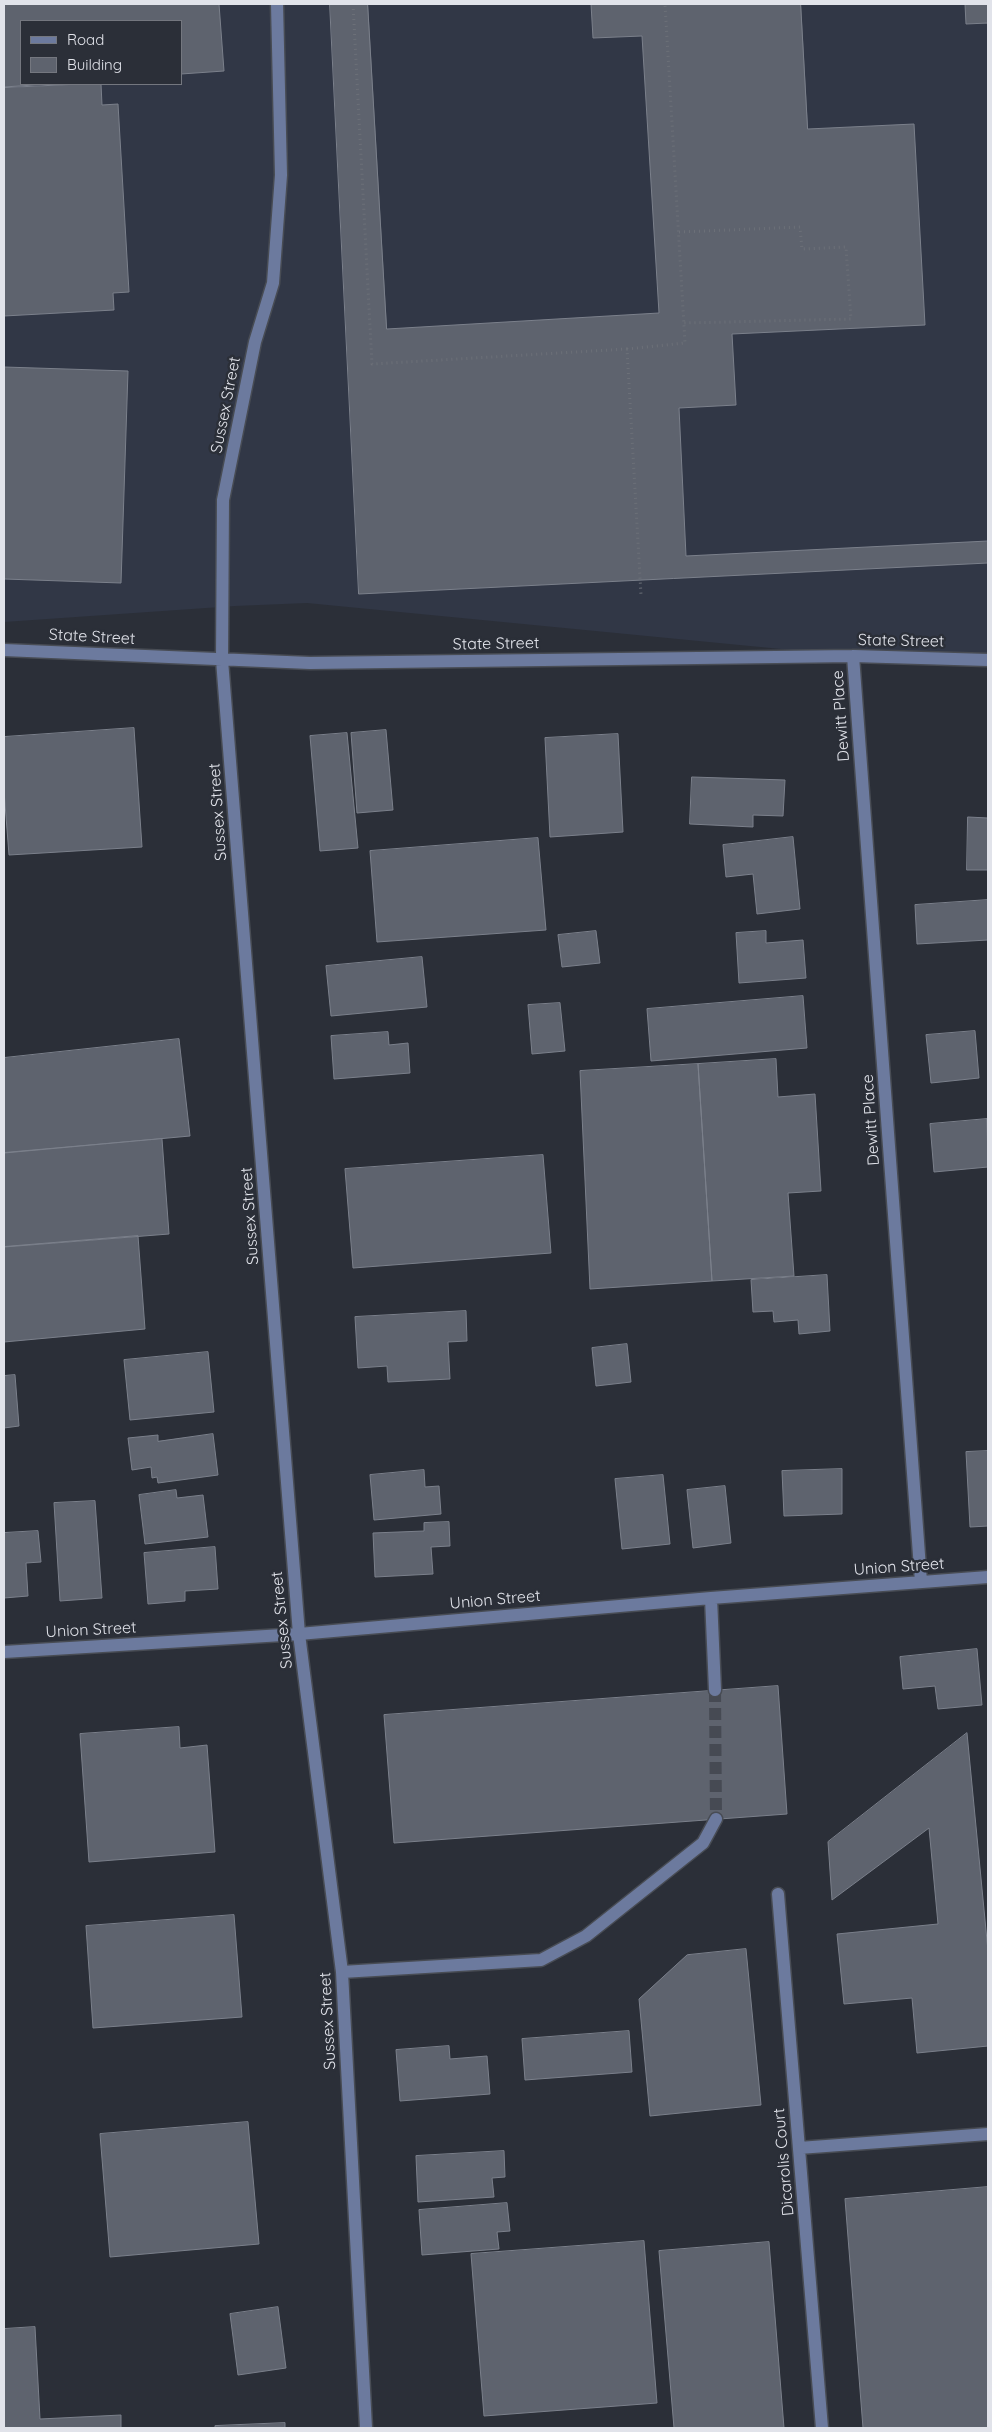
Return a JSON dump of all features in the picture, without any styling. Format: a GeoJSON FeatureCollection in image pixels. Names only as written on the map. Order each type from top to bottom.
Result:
{"type":"FeatureCollection","features":[{"type":"Feature","properties":{"kind":"street","name":"Sussex Street"},"geometry":{"type":"LineString","coordinates":[[277,4],[281,175],[273,282],[255,342],[223,500],[222,660],[299,1634],[342,1972],[366,2428]]}},
{"type":"Feature","properties":{"kind":"street","name":"State Street"},"geometry":{"type":"LineString","coordinates":[[4,650],[310,663],[853,656],[988,660]]}},
{"type":"Feature","properties":{"kind":"street","name":"Dewitt Place"},"geometry":{"type":"LineString","coordinates":[[853,656],[921,1582]]}},
{"type":"Feature","properties":{"kind":"street","name":"Union Street"},"geometry":{"type":"LineString","coordinates":[[4,1652],[299,1634],[711,1598],[988,1577]]}},
{"type":"Feature","properties":{"kind":"street"},"geometry":{"type":"LineString","coordinates":[[711,1598],[716,1690]]}},
{"type":"Feature","properties":{"kind":"street"},"geometry":{"type":"LineString","coordinates":[[342,1972],[541,1960],[586,1936],[703,1843],[716,1819]]}},
{"type":"Feature","properties":{"kind":"street","name":"Dicarolis Court"},"geometry":{"type":"LineString","coordinates":[[778,1894],[822,2428]]}},
{"type":"Feature","properties":{"kind":"street"},"geometry":{"type":"LineString","coordinates":[[799,2148],[988,2134]]}},
{"type":"Feature","properties":{"kind":"path"},"geometry":{"type":"LineString","coordinates":[[353,4],[372,364],[685,344],[666,4]]}},
{"type":"Feature","properties":{"kind":"path"},"geometry":{"type":"LineString","coordinates":[[679,232],[800,227],[802,250],[846,247],[852,319],[684,323]]}},
{"type":"Feature","properties":{"kind":"path"},"geometry":{"type":"LineString","coordinates":[[627,349],[641,595]]}},
{"type":"Feature","properties":{"kind":"shaded area"},"geometry":{"type":"Polygon","coordinates":[[[4,4],[988,4],[988,660],[853,656],[307,603],[235,606],[4,622],[4,4]]]}},
{"type":"Feature","properties":{"kind":"building"},"geometry":{"type":"Polygon","coordinates":[[[4,4],[219,4],[224,71],[182,74],[182,20],[20,20],[20,85],[34,85],[4,87],[4,4]]]}},
{"type":"Feature","properties":{"kind":"building"},"geometry":{"type":"Polygon","coordinates":[[[330,4],[988,4],[988,563],[359,594],[330,4]]]}},
{"type":"Feature","properties":{"kind":"building"},"geometry":{"type":"Polygon","coordinates":[[[368,4],[591,4],[593,38],[642,36],[659,313],[387,329],[368,4]]]}},
{"type":"Feature","properties":{"kind":"building"},"geometry":{"type":"Polygon","coordinates":[[[801,4],[965,4],[966,24],[988,23],[988,541],[686,556],[679,408],[736,405],[732,334],[925,325],[914,124],[808,129],[801,4]]]}},
{"type":"Feature","properties":{"kind":"building"},"geometry":{"type":"Polygon","coordinates":[[[101,85],[102,105],[118,104],[129,292],[113,293],[114,310],[4,316],[4,88],[101,85]]]}},
{"type":"Feature","properties":{"kind":"building"},"geometry":{"type":"Polygon","coordinates":[[[4,367],[128,371],[121,583],[4,579],[4,367]]]}},
{"type":"Feature","properties":{"kind":"building"},"geometry":{"type":"Polygon","coordinates":[[[134,728],[142,847],[9,855],[4,791],[4,737],[134,728]]]}},
{"type":"Feature","properties":{"kind":"building"},"geometry":{"type":"Polygon","coordinates":[[[386,730],[393,810],[357,813],[351,733],[386,730]]]}},
{"type":"Feature","properties":{"kind":"building"},"geometry":{"type":"Polygon","coordinates":[[[347,733],[358,848],[320,851],[310,736],[347,733]]]}},
{"type":"Feature","properties":{"kind":"building"},"geometry":{"type":"Polygon","coordinates":[[[618,734],[623,832],[550,837],[545,738],[618,734]]]}},
{"type":"Feature","properties":{"kind":"building"},"geometry":{"type":"Polygon","coordinates":[[[692,777],[785,780],[783,816],[753,815],[753,827],[690,824],[692,777]]]}},
{"type":"Feature","properties":{"kind":"building"},"geometry":{"type":"Polygon","coordinates":[[[968,817],[988,818],[988,870],[967,870],[968,817]]]}},
{"type":"Feature","properties":{"kind":"building"},"geometry":{"type":"Polygon","coordinates":[[[793,837],[800,909],[757,914],[753,874],[726,877],[723,845],[793,837]]]}},
{"type":"Feature","properties":{"kind":"building"},"geometry":{"type":"Polygon","coordinates":[[[538,838],[546,930],[377,942],[370,851],[538,838]]]}},
{"type":"Feature","properties":{"kind":"building"},"geometry":{"type":"Polygon","coordinates":[[[988,900],[988,940],[917,944],[915,905],[988,900]]]}},
{"type":"Feature","properties":{"kind":"building"},"geometry":{"type":"Polygon","coordinates":[[[596,931],[600,963],[562,967],[558,935],[596,931]]]}},
{"type":"Feature","properties":{"kind":"building"},"geometry":{"type":"Polygon","coordinates":[[[766,931],[766,943],[803,940],[806,978],[739,983],[736,933],[766,931]]]}},
{"type":"Feature","properties":{"kind":"building"},"geometry":{"type":"Polygon","coordinates":[[[422,957],[427,1007],[331,1016],[326,966],[422,957]]]}},
{"type":"Feature","properties":{"kind":"building"},"geometry":{"type":"Polygon","coordinates":[[[803,996],[807,1048],[651,1061],[647,1009],[803,996]]]}},
{"type":"Feature","properties":{"kind":"building"},"geometry":{"type":"Polygon","coordinates":[[[560,1003],[565,1051],[532,1054],[528,1005],[560,1003]]]}},
{"type":"Feature","properties":{"kind":"building"},"geometry":{"type":"Polygon","coordinates":[[[975,1031],[979,1078],[931,1083],[926,1035],[975,1031]]]}},
{"type":"Feature","properties":{"kind":"building"},"geometry":{"type":"Polygon","coordinates":[[[388,1032],[389,1045],[408,1043],[410,1073],[334,1079],[331,1036],[388,1032]]]}},
{"type":"Feature","properties":{"kind":"building"},"geometry":{"type":"Polygon","coordinates":[[[179,1039],[190,1136],[4,1153],[4,1058],[179,1039]]]}},
{"type":"Feature","properties":{"kind":"building"},"geometry":{"type":"Polygon","coordinates":[[[776,1059],[778,1097],[815,1094],[821,1191],[788,1193],[794,1276],[712,1281],[698,1064],[776,1059]]]}},
{"type":"Feature","properties":{"kind":"building"},"geometry":{"type":"Polygon","coordinates":[[[698,1064],[712,1281],[590,1289],[580,1071],[698,1064]]]}},
{"type":"Feature","properties":{"kind":"building"},"geometry":{"type":"Polygon","coordinates":[[[987,1119],[988,1167],[934,1172],[930,1124],[987,1119]]]}},
{"type":"Feature","properties":{"kind":"building"},"geometry":{"type":"Polygon","coordinates":[[[162,1139],[169,1234],[4,1247],[4,1153],[162,1139]]]}},
{"type":"Feature","properties":{"kind":"building"},"geometry":{"type":"Polygon","coordinates":[[[543,1155],[551,1253],[353,1268],[345,1169],[543,1155]]]}},
{"type":"Feature","properties":{"kind":"building"},"geometry":{"type":"Polygon","coordinates":[[[138,1236],[145,1329],[4,1342],[4,1247],[138,1236]]]}},
{"type":"Feature","properties":{"kind":"building"},"geometry":{"type":"Polygon","coordinates":[[[827,1275],[830,1331],[799,1334],[798,1320],[774,1322],[773,1311],[753,1312],[751,1280],[827,1275]]]}},
{"type":"Feature","properties":{"kind":"building"},"geometry":{"type":"Polygon","coordinates":[[[466,1311],[467,1341],[448,1342],[450,1379],[388,1382],[387,1366],[358,1368],[355,1317],[466,1311]]]}},
{"type":"Feature","properties":{"kind":"building"},"geometry":{"type":"Polygon","coordinates":[[[627,1344],[631,1382],[596,1386],[592,1348],[627,1344]]]}},
{"type":"Feature","properties":{"kind":"building"},"geometry":{"type":"Polygon","coordinates":[[[208,1352],[214,1412],[130,1420],[124,1360],[208,1352]]]}},
{"type":"Feature","properties":{"kind":"building"},"geometry":{"type":"Polygon","coordinates":[[[15,1375],[19,1426],[4,1428],[4,1376],[15,1375]]]}},
{"type":"Feature","properties":{"kind":"building"},"geometry":{"type":"Polygon","coordinates":[[[213,1434],[218,1475],[158,1483],[157,1477],[152,1478],[151,1467],[132,1470],[128,1438],[158,1435],[158,1441],[213,1434]]]}},
{"type":"Feature","properties":{"kind":"building"},"geometry":{"type":"Polygon","coordinates":[[[988,1451],[988,1526],[970,1527],[966,1452],[988,1451]]]}},
{"type":"Feature","properties":{"kind":"building"},"geometry":{"type":"Polygon","coordinates":[[[842,1469],[842,1514],[784,1516],[782,1471],[842,1469]]]}},
{"type":"Feature","properties":{"kind":"building"},"geometry":{"type":"Polygon","coordinates":[[[424,1470],[425,1487],[439,1486],[441,1514],[374,1520],[370,1475],[424,1470]]]}},
{"type":"Feature","properties":{"kind":"building"},"geometry":{"type":"Polygon","coordinates":[[[663,1475],[670,1544],[622,1549],[615,1479],[663,1475]]]}},
{"type":"Feature","properties":{"kind":"building"},"geometry":{"type":"Polygon","coordinates":[[[725,1486],[731,1543],[693,1548],[687,1490],[725,1486]]]}},
{"type":"Feature","properties":{"kind":"building"},"geometry":{"type":"Polygon","coordinates":[[[176,1490],[177,1498],[203,1495],[208,1537],[145,1544],[139,1495],[176,1490]]]}},
{"type":"Feature","properties":{"kind":"building"},"geometry":{"type":"Polygon","coordinates":[[[95,1501],[102,1598],[60,1601],[54,1503],[95,1501]]]}},
{"type":"Feature","properties":{"kind":"building"},"geometry":{"type":"Polygon","coordinates":[[[449,1522],[450,1546],[431,1547],[433,1574],[375,1577],[373,1533],[424,1531],[424,1523],[449,1522]]]}},
{"type":"Feature","properties":{"kind":"building"},"geometry":{"type":"Polygon","coordinates":[[[38,1531],[41,1562],[26,1563],[28,1596],[4,1598],[4,1533],[38,1531]]]}},
{"type":"Feature","properties":{"kind":"building"},"geometry":{"type":"Polygon","coordinates":[[[215,1547],[218,1589],[185,1591],[185,1601],[148,1604],[144,1553],[215,1547]]]}},
{"type":"Feature","properties":{"kind":"building"},"geometry":{"type":"Polygon","coordinates":[[[977,1649],[982,1705],[938,1709],[935,1686],[903,1689],[900,1657],[977,1649]]]}},
{"type":"Feature","properties":{"kind":"building"},"geometry":{"type":"Polygon","coordinates":[[[778,1686],[787,1814],[394,1843],[384,1715],[778,1686]]]}},
{"type":"Feature","properties":{"kind":"building"},"geometry":{"type":"Polygon","coordinates":[[[179,1727],[180,1748],[207,1745],[215,1852],[89,1862],[80,1734],[179,1727]]]}},
{"type":"Feature","properties":{"kind":"building"},"geometry":{"type":"Polygon","coordinates":[[[967,1733],[988,1951],[988,2046],[917,2053],[912,1998],[844,2004],[837,1934],[938,1924],[929,1828],[832,1900],[828,1842],[967,1733]]]}},
{"type":"Feature","properties":{"kind":"building"},"geometry":{"type":"Polygon","coordinates":[[[234,1915],[242,2017],[93,2028],[86,1926],[234,1915]]]}},
{"type":"Feature","properties":{"kind":"building"},"geometry":{"type":"Polygon","coordinates":[[[746,1949],[761,2105],[650,2116],[639,1999],[687,1955],[746,1949]]]}},
{"type":"Feature","properties":{"kind":"building"},"geometry":{"type":"Polygon","coordinates":[[[629,2031],[632,2072],[525,2080],[522,2039],[629,2031]]]}},
{"type":"Feature","properties":{"kind":"building"},"geometry":{"type":"Polygon","coordinates":[[[449,2046],[450,2059],[487,2056],[490,2094],[400,2101],[396,2050],[449,2046]]]}},
{"type":"Feature","properties":{"kind":"building"},"geometry":{"type":"Polygon","coordinates":[[[248,2122],[259,2244],[110,2257],[100,2134],[248,2122]]]}},
{"type":"Feature","properties":{"kind":"building"},"geometry":{"type":"Polygon","coordinates":[[[504,2151],[505,2177],[492,2178],[494,2197],[418,2202],[416,2156],[504,2151]]]}},
{"type":"Feature","properties":{"kind":"building"},"geometry":{"type":"Polygon","coordinates":[[[988,2187],[988,2428],[863,2428],[845,2199],[988,2187]]]}},
{"type":"Feature","properties":{"kind":"building"},"geometry":{"type":"Polygon","coordinates":[[[507,2203],[510,2231],[497,2232],[499,2249],[422,2255],[419,2210],[507,2203]]]}},
{"type":"Feature","properties":{"kind":"building"},"geometry":{"type":"Polygon","coordinates":[[[644,2241],[657,2403],[484,2416],[471,2254],[644,2241]]]}},
{"type":"Feature","properties":{"kind":"building"},"geometry":{"type":"Polygon","coordinates":[[[769,2242],[784,2428],[674,2428],[659,2251],[769,2242]]]}},
{"type":"Feature","properties":{"kind":"building"},"geometry":{"type":"Polygon","coordinates":[[[278,2307],[286,2368],[238,2375],[230,2314],[278,2307]]]}},
{"type":"Feature","properties":{"kind":"building"},"geometry":{"type":"Polygon","coordinates":[[[35,2327],[40,2419],[121,2415],[121,2428],[4,2428],[4,2329],[35,2327]]]}},
{"type":"Feature","properties":{"kind":"building"},"geometry":{"type":"Polygon","coordinates":[[[285,2423],[285,2428],[215,2428],[215,2426],[285,2423]]]}},
{"type":"Feature","properties":{"kind":"tunnel"},"geometry":{"type":"LineString","coordinates":[[715,1690],[716,1819]]}}]}
